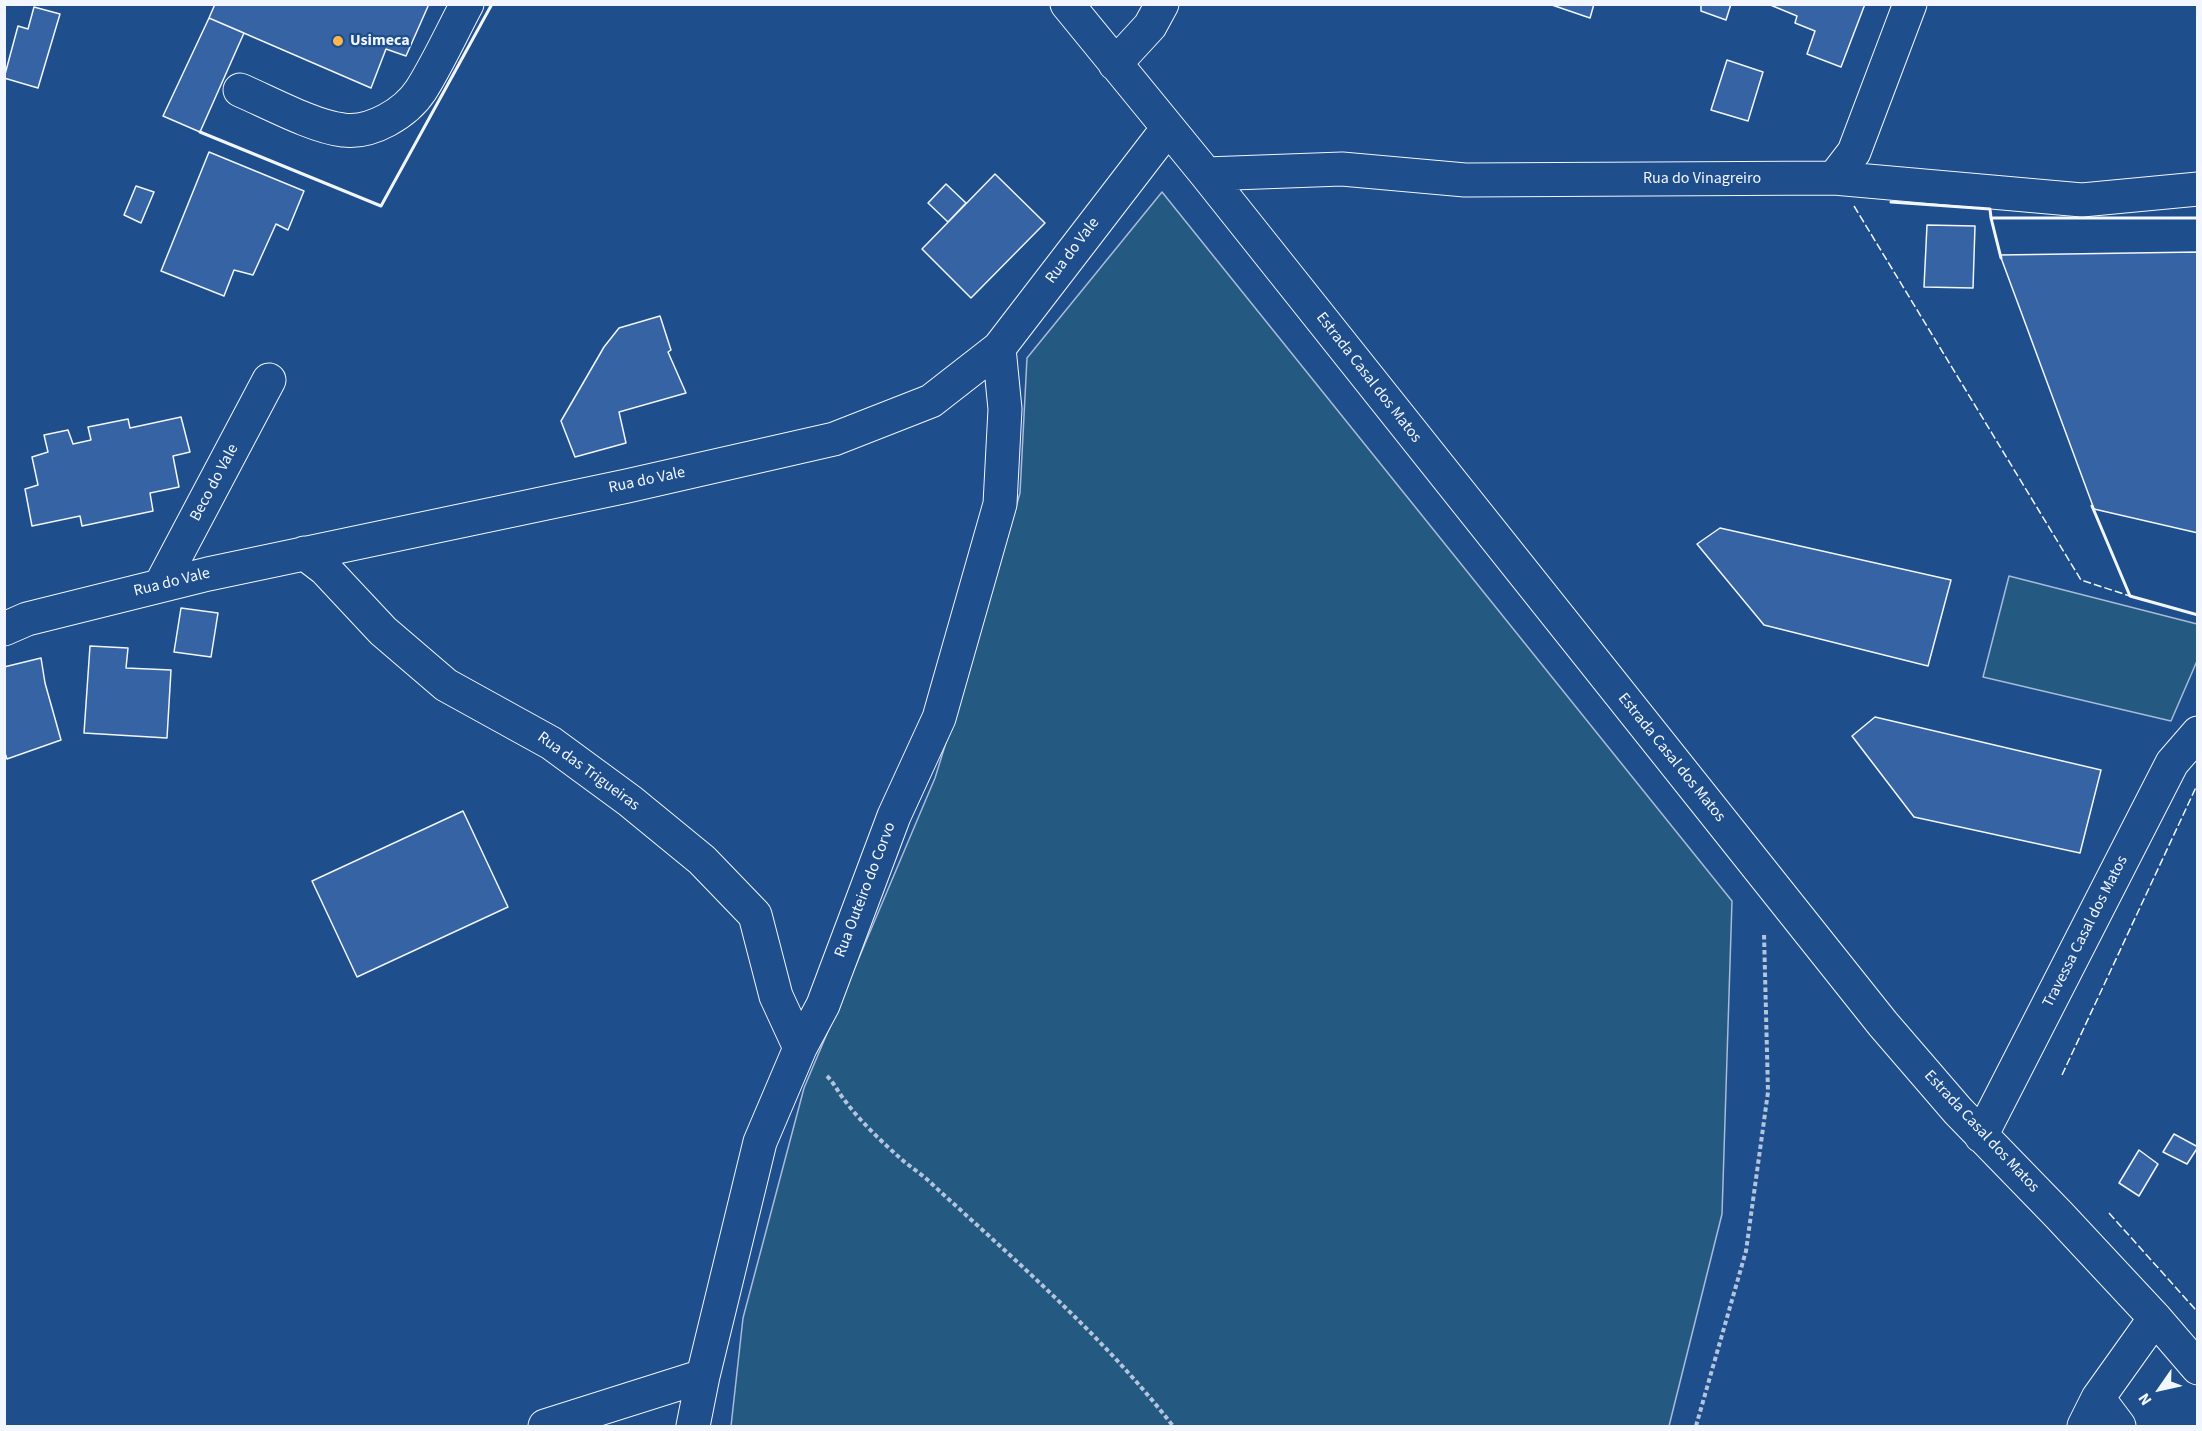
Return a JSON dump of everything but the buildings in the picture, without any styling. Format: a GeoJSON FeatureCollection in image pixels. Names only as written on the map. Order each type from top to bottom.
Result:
{"type":"FeatureCollection","features":[{"type":"Feature","properties":{"kind":"street"},"geometry":{"type":"LineString","coordinates":[[240,90],[333,128],[360,131],[377,127],[407,105],[420,91],[467,4]]}},
{"type":"Feature","properties":{"kind":"street","name":"Estrada Casal dos Matos"},"geometry":{"type":"LineString","coordinates":[[1067,4],[1206,174],[1883,1024],[1958,1111],[2155,1318],[2198,1368]]}},
{"type":"Feature","properties":{"kind":"street"},"geometry":{"type":"LineString","coordinates":[[1115,64],[1150,26],[1162,4]]}},
{"type":"Feature","properties":{"kind":"street"},"geometry":{"type":"LineString","coordinates":[[1834,178],[1854,152],[1910,4]]}},
{"type":"Feature","properties":{"kind":"street","name":"Rua do Vale"},"geometry":{"type":"LineString","coordinates":[[4,628],[27,619],[304,553],[627,486],[834,439],[931,400],[999,348],[1168,128]]}},
{"type":"Feature","properties":{"kind":"street","name":"Rua do Vinagreiro"},"geometry":{"type":"LineString","coordinates":[[1206,174],[1342,169],[1465,180],[1834,178],[2082,200],[2198,189]]}},
{"type":"Feature","properties":{"kind":"street","name":"Rua Outeiro do Corvo"},"geometry":{"type":"LineString","coordinates":[[693,1426],[760,1142],[800,1048],[823,1005],[894,816],[939,718],[1000,504],[1005,409],[999,348]]}},
{"type":"Feature","properties":{"kind":"street","name":"Beco do Vale"},"geometry":{"type":"LineString","coordinates":[[160,586],[269,380]]}},
{"type":"Feature","properties":{"kind":"street","name":"Rua das Trigueiras"},"geometry":{"type":"LineString","coordinates":[[304,553],[325,569],[383,631],[446,685],[551,743],[630,801],[702,860],[755,915],[776,996],[800,1048]]}},
{"type":"Feature","properties":{"kind":"street","name":"Travessa Casal dos Matos"},"geometry":{"type":"LineString","coordinates":[[1981,1136],[2172,764],[2198,733]]}},
{"type":"Feature","properties":{"kind":"street"},"geometry":{"type":"LineString","coordinates":[[2119,1426],[2091,1412],[2155,1318]]}},
{"type":"Feature","properties":{"kind":"street"},"geometry":{"type":"LineString","coordinates":[[545,1426],[703,1376]]}},
{"type":"Feature","properties":{"kind":"path"},"geometry":{"type":"LineString","coordinates":[[1696,1426],[1746,1251],[1768,1092],[1764,929],[1769,881]]}},
{"type":"Feature","properties":{"kind":"path"},"geometry":{"type":"LineString","coordinates":[[800,1048],[831,1080],[846,1102],[899,1158],[931,1182],[1025,1268],[1125,1369],[1173,1426]]}},
{"type":"Feature","properties":{"kind":"shaded area"},"geometry":{"type":"Polygon","coordinates":[[[1162,192],[1732,901],[1722,1214],[1669,1426],[731,1426],[743,1318],[804,1088],[935,778],[1020,493],[1027,358],[1162,192]]]}},
{"type":"Feature","properties":{"kind":"shaded area"},"geometry":{"type":"Polygon","coordinates":[[[2009,576],[2197,624],[2197,661],[2171,721],[1983,677],[2009,576]]]}},
{"type":"Feature","properties":{"kind":"fence"},"geometry":{"type":"LineString","coordinates":[[1854,206],[2081,580],[2130,596]]}},
{"type":"Feature","properties":{"kind":"fence"},"geometry":{"type":"LineString","coordinates":[[2062,1075],[2198,783]]}},
{"type":"Feature","properties":{"kind":"fence"},"geometry":{"type":"LineString","coordinates":[[2109,1213],[2195,1309],[2198,1309]]}},
{"type":"Feature","properties":{"kind":"wall"},"geometry":{"type":"LineString","coordinates":[[200,132],[381,206],[492,4]]}},
{"type":"Feature","properties":{"kind":"wall"},"geometry":{"type":"LineString","coordinates":[[1891,202],[1990,209],[1991,218]]}},
{"type":"Feature","properties":{"kind":"wall"},"geometry":{"type":"LineString","coordinates":[[2001,258],[1991,218],[2198,218]]}},
{"type":"Feature","properties":{"kind":"wall"},"geometry":{"type":"LineString","coordinates":[[2092,506],[2130,596],[2198,615]]}},
{"type":"Feature","properties":{"kind":"place","name":"Usimeca"},"geometry":{"type":"Point","coordinates":[338,41]}}]}
